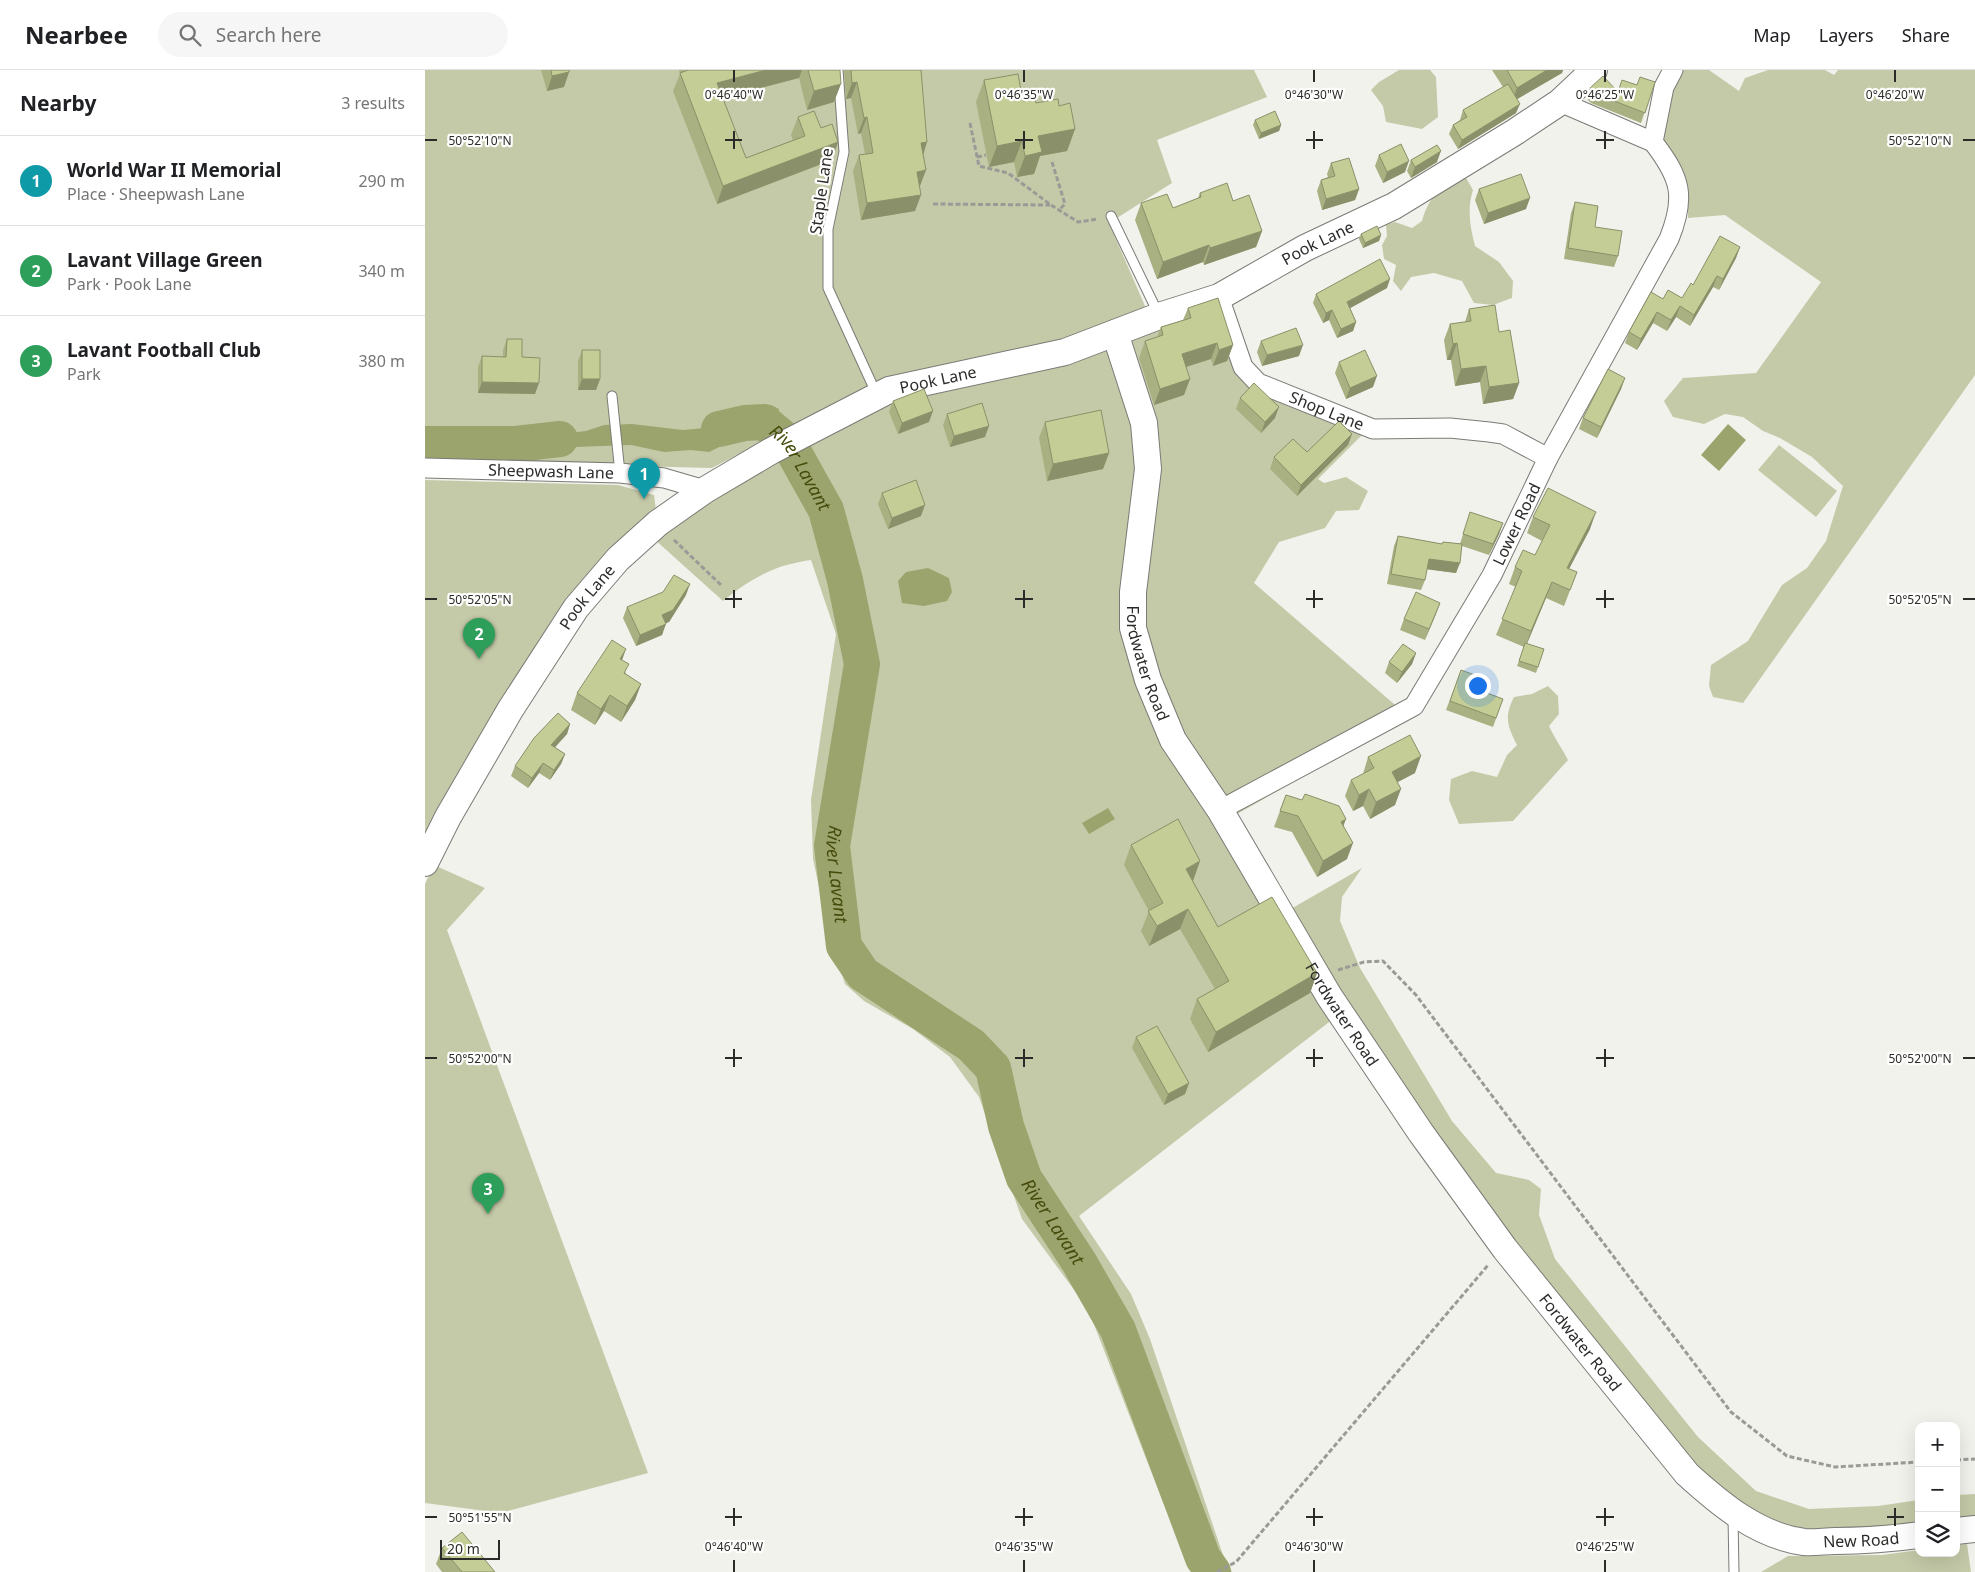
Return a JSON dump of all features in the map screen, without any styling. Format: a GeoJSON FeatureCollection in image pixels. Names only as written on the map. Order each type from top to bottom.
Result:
{"type":"FeatureCollection","features":[{"type":"Feature","properties":{"kind":"street","name":"Pook Lane"},"geometry":{"type":"LineString","coordinates":[[425,863],[448,817],[510,710],[576,608],[618,559],[659,523],[705,490],[771,451],[889,390],[1065,352],[1159,316],[1219,297],[1305,248],[1394,206],[1515,132],[1560,102],[1594,70]]}},
{"type":"Feature","properties":{"kind":"street"},"geometry":{"type":"LineString","coordinates":[[1653,142],[1664,87],[1673,70]]}},
{"type":"Feature","properties":{"kind":"street","name":"Lower Road"},"geometry":{"type":"LineString","coordinates":[[1220,810],[1414,706],[1492,575],[1548,458],[1669,240],[1678,217],[1679,187],[1670,164],[1653,142],[1560,102]]}},
{"type":"Feature","properties":{"kind":"street","name":"Shop Lane"},"geometry":{"type":"LineString","coordinates":[[1219,297],[1243,367],[1258,383],[1373,429],[1450,428],[1503,434],[1548,458]]}},
{"type":"Feature","properties":{"kind":"street","name":"Fordwater Road"},"geometry":{"type":"LineString","coordinates":[[1115,333],[1144,423],[1148,468],[1133,592],[1133,628],[1148,680],[1173,740],[1220,810],[1329,996],[1421,1133],[1505,1249],[1687,1474],[1733,1513],[1769,1532],[1805,1542]]}},
{"type":"Feature","properties":{"kind":"street","name":"Sheepwash Lane"},"geometry":{"type":"LineString","coordinates":[[425,468],[620,474],[664,478],[705,490]]}},
{"type":"Feature","properties":{"kind":"street"},"geometry":{"type":"LineString","coordinates":[[1960,1531],[1975,1529]]}},
{"type":"Feature","properties":{"kind":"street","name":"New Road"},"geometry":{"type":"LineString","coordinates":[[1805,1542],[1879,1540],[1915,1536]]}},
{"type":"Feature","properties":{"kind":"lane","name":"Staple Lane"},"geometry":{"type":"LineString","coordinates":[[838,70],[844,152],[829,229],[829,288],[877,396]]}},
{"type":"Feature","properties":{"kind":"lane"},"geometry":{"type":"LineString","coordinates":[[1111,216],[1159,316]]}},
{"type":"Feature","properties":{"kind":"lane"},"geometry":{"type":"LineString","coordinates":[[612,396],[620,474]]}},
{"type":"Feature","properties":{"kind":"lane"},"geometry":{"type":"LineString","coordinates":[[1733,1513],[1734,1572]]}},
{"type":"Feature","properties":{"kind":"path"},"geometry":{"type":"LineString","coordinates":[[971,123],[979,166],[1008,173],[1051,205],[1078,222],[1111,216]]}},
{"type":"Feature","properties":{"kind":"path"},"geometry":{"type":"LineString","coordinates":[[977,156],[986,155]]}},
{"type":"Feature","properties":{"kind":"path"},"geometry":{"type":"LineString","coordinates":[[1052,162],[1065,204],[1059,209]]}},
{"type":"Feature","properties":{"kind":"path"},"geometry":{"type":"LineString","coordinates":[[933,204],[1051,205]]}},
{"type":"Feature","properties":{"kind":"path"},"geometry":{"type":"LineString","coordinates":[[659,523],[721,584]]}},
{"type":"Feature","properties":{"kind":"path"},"geometry":{"type":"LineString","coordinates":[[1333,971],[1364,962],[1383,961],[1416,995],[1731,1412],[1787,1456],[1835,1467],[1915,1462]]}},
{"type":"Feature","properties":{"kind":"path"},"geometry":{"type":"LineString","coordinates":[[1217,1572],[1236,1562],[1492,1260],[1505,1249]]}},
{"type":"Feature","properties":{"kind":"path"},"geometry":{"type":"LineString","coordinates":[[1960,1460],[1975,1459]]}},
{"type":"Feature","properties":{"kind":"shaded area"},"geometry":{"type":"Polygon","coordinates":[[[425,70],[1254,70],[1267,97],[1157,140],[1172,183],[1109,223],[1148,313],[816,414],[712,468],[425,461],[425,70]]]}},
{"type":"Feature","properties":{"kind":"shaded area"},"geometry":{"type":"Polygon","coordinates":[[[1399,70],[1430,70],[1436,77],[1438,117],[1422,129],[1386,122],[1383,106],[1371,90],[1379,82],[1399,70]]]}},
{"type":"Feature","properties":{"kind":"shaded area"},"geometry":{"type":"Polygon","coordinates":[[[1682,70],[1709,70],[1739,91],[1745,78],[1768,70],[1825,70],[1834,75],[1838,70],[1975,70],[1975,375],[1743,703],[1713,697],[1709,686],[1711,665],[1748,641],[1782,585],[1807,568],[1826,541],[1843,486],[1812,457],[1780,438],[1763,431],[1743,417],[1725,414],[1704,424],[1673,417],[1664,401],[1683,378],[1756,373],[1821,282],[1725,215],[1688,218],[1688,194],[1661,142],[1671,92],[1682,70]]]}},
{"type":"Feature","properties":{"kind":"shaded area"},"geometry":{"type":"Polygon","coordinates":[[[1465,176],[1473,190],[1470,218],[1475,246],[1499,262],[1513,281],[1512,298],[1493,305],[1474,303],[1462,281],[1434,273],[1411,277],[1401,291],[1393,281],[1396,265],[1384,259],[1382,245],[1387,236],[1386,225],[1395,222],[1412,228],[1422,221],[1429,204],[1437,193],[1465,176]]]}},
{"type":"Feature","properties":{"kind":"shaded area"},"geometry":{"type":"Polygon","coordinates":[[[1217,303],[1241,368],[1367,430],[1318,479],[1324,483],[1346,477],[1368,491],[1359,510],[1336,511],[1325,528],[1279,542],[1254,583],[1409,717],[1230,818],[1333,1019],[1079,1216],[1131,1294],[1150,1339],[1223,1555],[1232,1572],[1202,1572],[1166,1510],[1088,1309],[1022,1219],[979,1097],[950,1057],[913,1029],[864,1001],[845,984],[830,938],[813,859],[811,800],[836,634],[811,560],[786,565],[764,574],[723,601],[653,538],[706,496],[891,394],[1217,303]]]}},
{"type":"Feature","properties":{"kind":"shaded area"},"geometry":{"type":"Polygon","coordinates":[[[762,405],[771,405],[779,409],[777,419],[709,452],[691,450],[664,452],[631,445],[519,449],[510,444],[516,439],[586,431],[604,425],[632,424],[683,430],[705,428],[762,405]]]}},
{"type":"Feature","properties":{"kind":"shaded area"},"geometry":{"type":"Polygon","coordinates":[[[1728,424],[1746,440],[1719,471],[1701,455],[1728,424]]]}},
{"type":"Feature","properties":{"kind":"shaded area"},"geometry":{"type":"Polygon","coordinates":[[[1779,445],[1837,491],[1816,517],[1758,470],[1779,445]]]}},
{"type":"Feature","properties":{"kind":"shaded area"},"geometry":{"type":"Polygon","coordinates":[[[425,480],[618,485],[654,495],[656,511],[425,837],[425,480]]]}},
{"type":"Feature","properties":{"kind":"shaded area"},"geometry":{"type":"Polygon","coordinates":[[[928,568],[949,578],[952,592],[947,601],[924,606],[902,603],[898,581],[906,572],[928,568]]]}},
{"type":"Feature","properties":{"kind":"shaded area"},"geometry":{"type":"Polygon","coordinates":[[[1548,686],[1558,696],[1559,714],[1549,726],[1568,760],[1513,821],[1459,824],[1449,800],[1451,779],[1472,771],[1497,777],[1507,755],[1517,745],[1508,721],[1509,710],[1514,697],[1532,694],[1548,686]]]}},
{"type":"Feature","properties":{"kind":"shaded area"},"geometry":{"type":"Polygon","coordinates":[[[1108,808],[1115,819],[1089,834],[1082,823],[1108,808]]]}},
{"type":"Feature","properties":{"kind":"shaded area"},"geometry":{"type":"Polygon","coordinates":[[[434,865],[485,888],[447,930],[648,1473],[501,1513],[425,1503],[425,884],[434,865]]]}},
{"type":"Feature","properties":{"kind":"shaded area"},"geometry":{"type":"Polygon","coordinates":[[[1362,868],[1342,897],[1340,921],[1360,968],[1452,1121],[1496,1173],[1529,1180],[1541,1189],[1539,1215],[1555,1259],[1698,1437],[1756,1491],[1809,1509],[1878,1506],[1915,1501],[1915,1523],[1804,1533],[1734,1505],[1697,1471],[1513,1240],[1427,1126],[1289,910],[1362,868]]]}},
{"type":"Feature","properties":{"kind":"shaded area"},"geometry":{"type":"Polygon","coordinates":[[[1975,1494],[1975,1516],[1960,1518],[1960,1495],[1975,1494]]]}},
{"type":"Feature","properties":{"kind":"shaded area"},"geometry":{"type":"Polygon","coordinates":[[[1967,1544],[1971,1572],[1761,1572],[1788,1556],[1882,1555],[1915,1551],[1915,1557],[1960,1557],[1960,1545],[1967,1544]]]}},
{"type":"Feature","properties":{"kind":"building"},"geometry":{"type":"Polygon","coordinates":[[[551,70],[569,70],[569,72],[552,76],[551,70]]]}},
{"type":"Feature","properties":{"kind":"building"},"geometry":{"type":"Polygon","coordinates":[[[688,70],[766,70],[717,83],[746,158],[805,136],[798,117],[814,111],[821,128],[832,124],[838,142],[723,186],[680,73],[688,70]]]}},
{"type":"Feature","properties":{"kind":"building"},"geometry":{"type":"Polygon","coordinates":[[[808,70],[840,70],[841,84],[814,91],[808,70]]]}},
{"type":"Feature","properties":{"kind":"building"},"geometry":{"type":"Polygon","coordinates":[[[851,70],[921,70],[927,142],[921,143],[926,170],[917,172],[921,195],[867,203],[859,155],[873,153],[867,117],[864,118],[857,82],[852,83],[851,70]]]}},
{"type":"Feature","properties":{"kind":"building"},"geometry":{"type":"Polygon","coordinates":[[[1507,70],[1547,70],[1517,88],[1507,70]]]}},
{"type":"Feature","properties":{"kind":"building"},"geometry":{"type":"Polygon","coordinates":[[[1018,74],[1023,101],[1035,99],[1036,103],[1058,99],[1059,106],[1070,103],[1075,129],[1038,136],[1042,152],[1025,156],[1022,141],[997,146],[984,80],[1018,74]]]}},
{"type":"Feature","properties":{"kind":"building"},"geometry":{"type":"Polygon","coordinates":[[[1603,76],[1618,92],[1622,80],[1637,85],[1640,77],[1655,82],[1645,113],[1594,93],[1590,88],[1603,76]]]}},
{"type":"Feature","properties":{"kind":"building"},"geometry":{"type":"Polygon","coordinates":[[[1508,84],[1520,104],[1462,140],[1453,125],[1467,117],[1463,110],[1508,84]]]}},
{"type":"Feature","properties":{"kind":"building"},"geometry":{"type":"Polygon","coordinates":[[[1275,111],[1281,125],[1261,133],[1255,120],[1275,111]]]}},
{"type":"Feature","properties":{"kind":"building"},"geometry":{"type":"Polygon","coordinates":[[[1401,144],[1409,161],[1387,172],[1379,155],[1401,144]]]}},
{"type":"Feature","properties":{"kind":"building"},"geometry":{"type":"Polygon","coordinates":[[[1437,145],[1441,151],[1415,167],[1411,160],[1437,145]]]}},
{"type":"Feature","properties":{"kind":"building"},"geometry":{"type":"Polygon","coordinates":[[[1349,158],[1359,189],[1326,199],[1321,180],[1335,176],[1331,163],[1349,158]]]}},
{"type":"Feature","properties":{"kind":"building"},"geometry":{"type":"Polygon","coordinates":[[[1521,174],[1530,198],[1488,213],[1479,189],[1521,174]]]}},
{"type":"Feature","properties":{"kind":"building"},"geometry":{"type":"Polygon","coordinates":[[[1227,183],[1233,201],[1249,195],[1262,231],[1210,248],[1209,245],[1163,262],[1141,203],[1167,194],[1173,208],[1201,197],[1200,193],[1227,183]]]}},
{"type":"Feature","properties":{"kind":"building"},"geometry":{"type":"Polygon","coordinates":[[[1575,202],[1598,206],[1595,227],[1622,231],[1618,256],[1568,248],[1575,202]]]}},
{"type":"Feature","properties":{"kind":"building"},"geometry":{"type":"Polygon","coordinates":[[[1377,226],[1381,235],[1365,243],[1361,234],[1377,226]]]}},
{"type":"Feature","properties":{"kind":"building"},"geometry":{"type":"Polygon","coordinates":[[[1720,236],[1740,247],[1723,279],[1717,276],[1694,315],[1680,306],[1671,320],[1657,312],[1641,339],[1629,332],[1651,292],[1663,299],[1668,290],[1682,298],[1691,283],[1693,285],[1720,236]]]}},
{"type":"Feature","properties":{"kind":"building"},"geometry":{"type":"Polygon","coordinates":[[[1380,259],[1390,279],[1347,302],[1356,322],[1341,329],[1332,310],[1326,313],[1316,294],[1380,259]]]}},
{"type":"Feature","properties":{"kind":"building"},"geometry":{"type":"Polygon","coordinates":[[[1218,298],[1233,345],[1219,350],[1217,343],[1182,354],[1190,379],[1160,389],[1145,341],[1163,335],[1161,327],[1191,318],[1188,308],[1218,298]]]}},
{"type":"Feature","properties":{"kind":"building"},"geometry":{"type":"Polygon","coordinates":[[[1495,305],[1499,332],[1510,330],[1519,383],[1489,387],[1486,366],[1461,369],[1457,343],[1453,344],[1450,324],[1471,321],[1469,309],[1495,305]]]}},
{"type":"Feature","properties":{"kind":"building"},"geometry":{"type":"Polygon","coordinates":[[[1296,328],[1303,345],[1267,355],[1261,341],[1296,328]]]}},
{"type":"Feature","properties":{"kind":"building"},"geometry":{"type":"Polygon","coordinates":[[[507,339],[522,339],[522,357],[540,358],[539,383],[482,382],[482,356],[506,357],[507,339]]]}},
{"type":"Feature","properties":{"kind":"building"},"geometry":{"type":"Polygon","coordinates":[[[582,350],[600,350],[600,379],[582,379],[582,350]]]}},
{"type":"Feature","properties":{"kind":"building"},"geometry":{"type":"Polygon","coordinates":[[[1365,350],[1377,376],[1350,388],[1339,362],[1365,350]]]}},
{"type":"Feature","properties":{"kind":"building"},"geometry":{"type":"Polygon","coordinates":[[[1608,369],[1625,378],[1601,427],[1583,418],[1608,369]]]}},
{"type":"Feature","properties":{"kind":"building"},"geometry":{"type":"Polygon","coordinates":[[[1254,383],[1279,407],[1265,422],[1240,398],[1254,383]]]}},
{"type":"Feature","properties":{"kind":"building"},"geometry":{"type":"Polygon","coordinates":[[[924,389],[933,411],[902,423],[893,401],[924,389]]]}},
{"type":"Feature","properties":{"kind":"building"},"geometry":{"type":"Polygon","coordinates":[[[982,403],[989,426],[954,436],[947,414],[982,403]]]}},
{"type":"Feature","properties":{"kind":"building"},"geometry":{"type":"Polygon","coordinates":[[[1101,410],[1109,453],[1053,464],[1045,422],[1101,410]]]}},
{"type":"Feature","properties":{"kind":"building"},"geometry":{"type":"Polygon","coordinates":[[[1339,421],[1352,434],[1301,485],[1274,457],[1293,439],[1307,452],[1339,421]]]}},
{"type":"Feature","properties":{"kind":"building"},"geometry":{"type":"Polygon","coordinates":[[[916,480],[925,505],[892,518],[882,493],[916,480]]]}},
{"type":"Feature","properties":{"kind":"building"},"geometry":{"type":"Polygon","coordinates":[[[1548,488],[1596,512],[1567,568],[1577,572],[1570,590],[1552,582],[1531,631],[1502,619],[1522,571],[1515,567],[1523,550],[1535,555],[1550,525],[1533,517],[1548,488]]]}},
{"type":"Feature","properties":{"kind":"building"},"geometry":{"type":"Polygon","coordinates":[[[1470,512],[1503,523],[1493,544],[1463,534],[1470,512]]]}},
{"type":"Feature","properties":{"kind":"building"},"geometry":{"type":"Polygon","coordinates":[[[1398,536],[1442,544],[1443,542],[1462,544],[1460,563],[1429,559],[1425,580],[1391,574],[1398,536]]]}},
{"type":"Feature","properties":{"kind":"building"},"geometry":{"type":"Polygon","coordinates":[[[674,575],[690,584],[673,610],[662,615],[666,624],[640,635],[627,607],[663,592],[674,575]]]}},
{"type":"Feature","properties":{"kind":"building"},"geometry":{"type":"Polygon","coordinates":[[[1416,592],[1440,603],[1429,629],[1404,619],[1416,592]]]}},
{"type":"Feature","properties":{"kind":"building"},"geometry":{"type":"Polygon","coordinates":[[[612,640],[626,649],[620,659],[629,664],[624,673],[641,684],[627,706],[610,695],[601,709],[577,693],[612,640]]]}},
{"type":"Feature","properties":{"kind":"building"},"geometry":{"type":"Polygon","coordinates":[[[1525,643],[1544,649],[1538,667],[1519,661],[1525,643]]]}},
{"type":"Feature","properties":{"kind":"building"},"geometry":{"type":"Polygon","coordinates":[[[1403,644],[1416,653],[1402,672],[1389,662],[1403,644]]]}},
{"type":"Feature","properties":{"kind":"building"},"geometry":{"type":"Polygon","coordinates":[[[1461,670],[1483,678],[1479,690],[1503,699],[1496,718],[1450,701],[1461,670]]]}},
{"type":"Feature","properties":{"kind":"building"},"geometry":{"type":"Polygon","coordinates":[[[558,713],[570,724],[551,745],[565,754],[554,770],[543,763],[532,778],[515,766],[534,738],[558,713]]]}},
{"type":"Feature","properties":{"kind":"building"},"geometry":{"type":"Polygon","coordinates":[[[1410,735],[1421,756],[1392,772],[1401,789],[1376,802],[1369,789],[1359,795],[1351,780],[1374,768],[1368,757],[1410,735]]]}},
{"type":"Feature","properties":{"kind":"building"},"geometry":{"type":"Polygon","coordinates":[[[1305,794],[1339,806],[1346,819],[1341,822],[1353,843],[1323,861],[1298,816],[1280,811],[1286,795],[1302,800],[1305,794]]]}},
{"type":"Feature","properties":{"kind":"building"},"geometry":{"type":"Polygon","coordinates":[[[1178,819],[1200,861],[1186,869],[1218,927],[1272,897],[1317,973],[1216,1032],[1197,999],[1229,981],[1188,909],[1157,926],[1148,911],[1163,903],[1131,845],[1178,819]]]}},
{"type":"Feature","properties":{"kind":"building"},"geometry":{"type":"Polygon","coordinates":[[[1157,1026],[1189,1083],[1168,1094],[1136,1037],[1157,1026]]]}},
{"type":"Feature","properties":{"kind":"building"},"geometry":{"type":"Polygon","coordinates":[[[462,1532],[495,1572],[462,1572],[442,1548],[462,1532]]]}},
{"type":"Feature","properties":{"kind":"waterway","name":"River Lavant"},"geometry":{"type":"LineString","coordinates":[[719,429],[745,423],[764,422],[788,442],[826,510],[845,580],[862,664],[832,846],[844,946],[863,974],[971,1045],[993,1068],[1006,1126],[1024,1178],[1079,1262],[1118,1330],[1203,1558],[1213,1572]]}},
{"type":"Feature","properties":{"kind":"waterway","name":"River Lavant"},"geometry":{"type":"LineString","coordinates":[[425,444],[516,444],[560,439]]}},
{"type":"Feature","properties":{"kind":"place","name":"World War II Memorial"},"geometry":{"type":"Point","coordinates":[644,499]}},
{"type":"Feature","properties":{"kind":"place","name":"Lavant Village Green"},"geometry":{"type":"Point","coordinates":[479,659]}},
{"type":"Feature","properties":{"kind":"place","name":"Lavant Football Club"},"geometry":{"type":"Point","coordinates":[488,1214]}}]}
